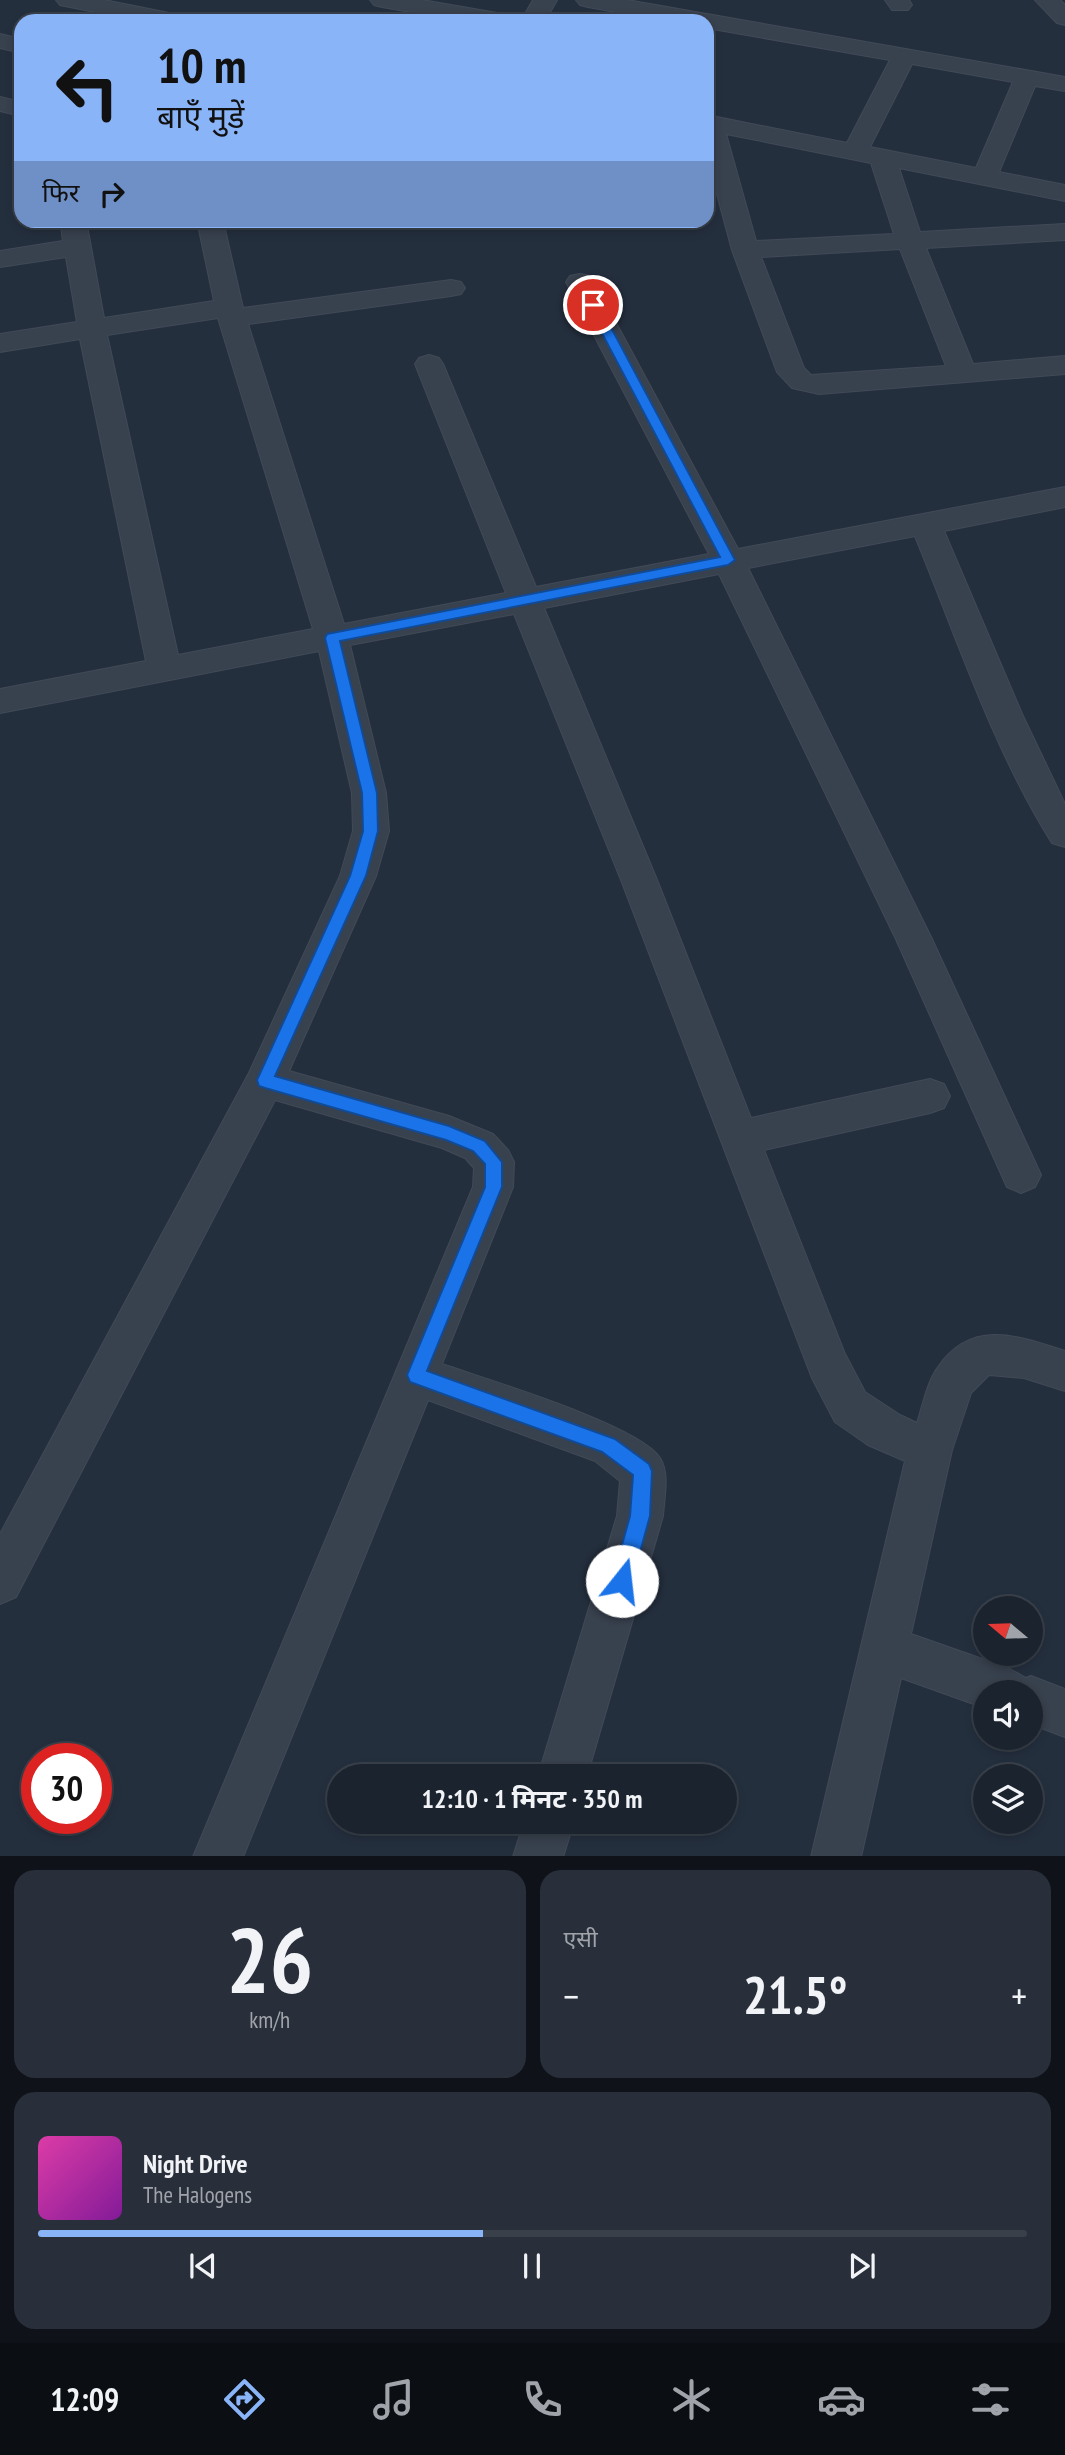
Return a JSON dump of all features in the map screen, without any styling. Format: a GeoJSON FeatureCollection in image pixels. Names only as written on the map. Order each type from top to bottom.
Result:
{"type":"FeatureCollection","features":[{"type":"Feature","properties":{"kind":"street"},"geometry":{"type":"LineString","coordinates":[[68,0],[89,13]]}},
{"type":"Feature","properties":{"kind":"street"},"geometry":{"type":"LineString","coordinates":[[382,0],[463,14]]}},
{"type":"Feature","properties":{"kind":"street"},"geometry":{"type":"LineString","coordinates":[[588,0],[667,14]]}},
{"type":"Feature","properties":{"kind":"street"},"geometry":{"type":"LineString","coordinates":[[1047,0],[1065,18]]}},
{"type":"Feature","properties":{"kind":"street"},"geometry":{"type":"LineString","coordinates":[[714,22],[1065,85]]}},
{"type":"Feature","properties":{"kind":"street"},"geometry":{"type":"LineString","coordinates":[[904,57],[869,153],[910,241],[963,373]]}},
{"type":"Feature","properties":{"kind":"street"},"geometry":{"type":"LineString","coordinates":[[984,178],[1027,77]]}},
{"type":"Feature","properties":{"kind":"street"},"geometry":{"type":"LineString","coordinates":[[714,124],[1055,191],[1064,234],[745,250]]}},
{"type":"Feature","properties":{"kind":"street"},"geometry":{"type":"LineString","coordinates":[[714,141],[745,250],[791,372],[802,382],[820,385],[1065,365]]}},
{"type":"Feature","properties":{"kind":"street"},"geometry":{"type":"LineString","coordinates":[[0,1581],[265,1080],[358,876],[371,831],[369,793],[332,638],[230,312],[212,228]]}},
{"type":"Feature","properties":{"kind":"street"},"geometry":{"type":"LineString","coordinates":[[0,259],[75,234],[92,329],[164,668]]}},
{"type":"Feature","properties":{"kind":"street"},"geometry":{"type":"LineString","coordinates":[[580,282],[728,560],[913,937],[1021,1175]]}},
{"type":"Feature","properties":{"kind":"street"},"geometry":{"type":"LineString","coordinates":[[0,343],[230,312],[451,288]]}},
{"type":"Feature","properties":{"kind":"street"},"geometry":{"type":"LineString","coordinates":[[429,364],[639,880],[827,1364],[850,1407],[884,1430],[930,1450]]}},
{"type":"Feature","properties":{"kind":"street"},"geometry":{"type":"LineString","coordinates":[[0,701],[1065,496]]}},
{"type":"Feature","properties":{"kind":"street"},"geometry":{"type":"LineString","coordinates":[[925,523],[1005,715],[1049,808],[1065,833]]}},
{"type":"Feature","properties":{"kind":"street"},"geometry":{"type":"LineString","coordinates":[[218,1856],[494,1187],[494,1162],[479,1146],[449,1133],[265,1080]]}},
{"type":"Feature","properties":{"kind":"street"},"geometry":{"type":"LineString","coordinates":[[739,1138],[930,1096]]}},
{"type":"Feature","properties":{"kind":"street"},"geometry":{"type":"LineString","coordinates":[[836,1856],[930,1450],[953,1381],[981,1354],[1024,1359],[1065,1371]]}},
{"type":"Feature","properties":{"kind":"street"},"geometry":{"type":"LineString","coordinates":[[416,1375],[609,1445],[643,1471],[640,1516],[567,1764]]}},
{"type":"Feature","properties":{"kind":"street"},"geometry":{"type":"LineString","coordinates":[[885,1648],[974,1680]]}},
{"type":"Feature","properties":{"kind":"street"},"geometry":{"type":"LineString","coordinates":[[1043,1705],[1065,1713]]}},
{"type":"Feature","properties":{"kind":"street"},"geometry":{"type":"LineString","coordinates":[[538,1856],[545,1834]]}},
{"type":"Feature","properties":{"kind":"route"},"geometry":{"type":"LineString","coordinates":[[593,305],[728,560],[332,638],[369,793],[371,831],[358,876],[265,1080],[449,1133],[479,1146],[494,1162],[494,1187],[416,1375],[609,1445],[643,1471],[640,1516],[622,1581]]}}]}
